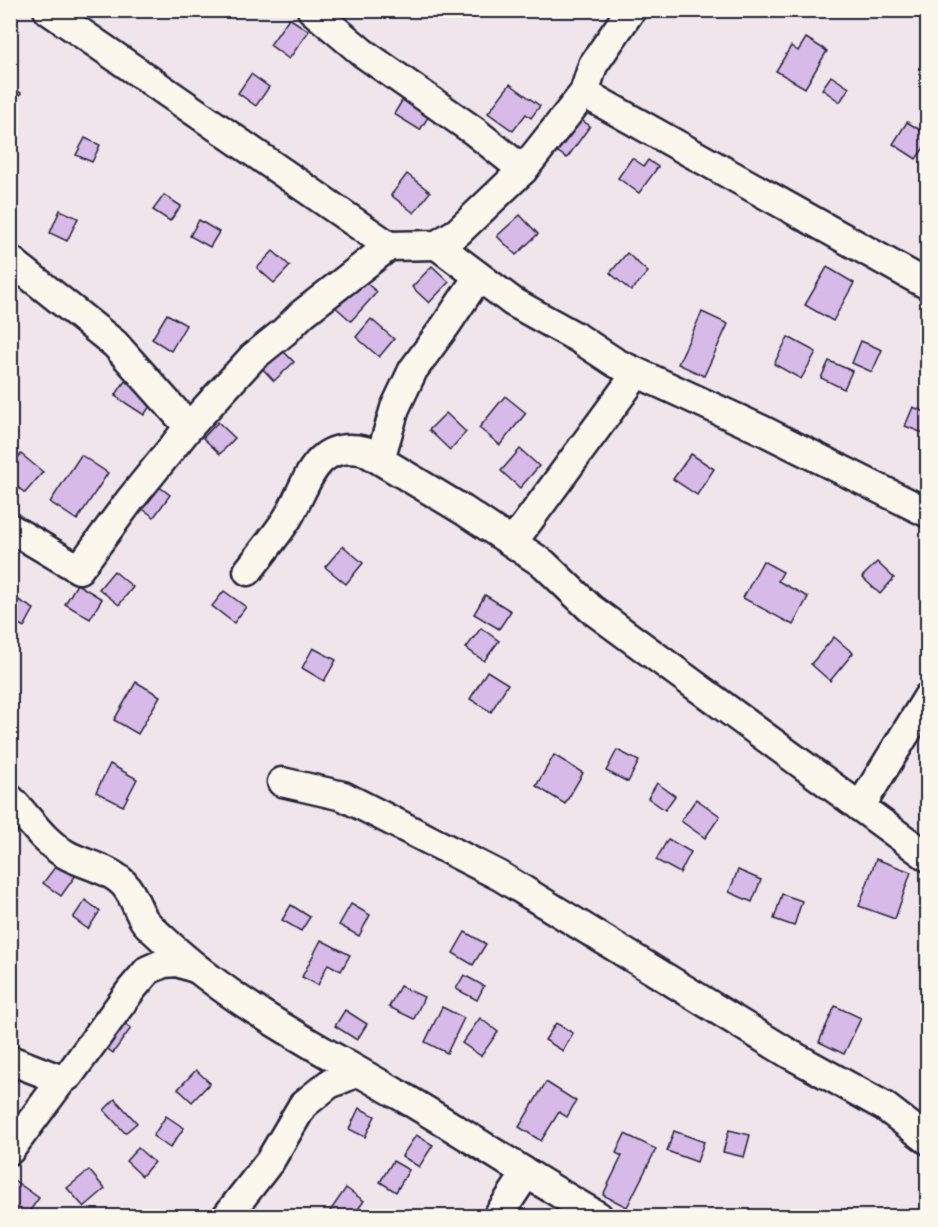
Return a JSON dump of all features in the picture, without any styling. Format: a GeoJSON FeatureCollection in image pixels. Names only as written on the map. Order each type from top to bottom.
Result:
{"type":"FeatureCollection","features":[{"type":"Feature","properties":{"kind":"street"},"geometry":{"type":"LineString","coordinates":[[48,10],[389,246],[437,246],[458,232],[524,170],[584,93],[593,65],[631,10]]}},
{"type":"Feature","properties":{"kind":"street"},"geometry":{"type":"LineString","coordinates":[[312,10],[363,54],[474,131],[524,170]]}},
{"type":"Feature","properties":{"kind":"street"},"geometry":{"type":"LineString","coordinates":[[584,93],[927,285]]}},
{"type":"Feature","properties":{"kind":"street"},"geometry":{"type":"LineString","coordinates":[[10,528],[79,569],[130,500],[189,427],[253,357],[302,314],[389,246]]}},
{"type":"Feature","properties":{"kind":"street"},"geometry":{"type":"LineString","coordinates":[[437,246],[513,302],[578,338],[616,363],[762,430],[927,513]]}},
{"type":"Feature","properties":{"kind":"street"},"geometry":{"type":"LineString","coordinates":[[10,260],[115,344],[189,427]]}},
{"type":"Feature","properties":{"kind":"street"},"geometry":{"type":"LineString","coordinates":[[380,459],[395,408],[413,370],[478,277]]}},
{"type":"Feature","properties":{"kind":"street"},"geometry":{"type":"LineString","coordinates":[[513,542],[637,373]]}},
{"type":"Feature","properties":{"kind":"street"},"geometry":{"type":"LineString","coordinates":[[248,571],[288,518],[313,468],[324,456],[335,450],[350,447],[364,451],[513,542],[544,564],[590,608],[927,857]]}},
{"type":"Feature","properties":{"kind":"street"},"geometry":{"type":"LineString","coordinates":[[860,807],[927,697]]}},
{"type":"Feature","properties":{"kind":"street"},"geometry":{"type":"LineString","coordinates":[[282,782],[343,796],[500,876],[788,1053],[884,1106],[927,1140]]}},
{"type":"Feature","properties":{"kind":"street"},"geometry":{"type":"LineString","coordinates":[[10,799],[41,834],[63,853],[87,865],[106,871],[124,884],[145,921],[195,968],[265,1017],[463,1132],[526,1174],[598,1216]]}},
{"type":"Feature","properties":{"kind":"street"},"geometry":{"type":"LineString","coordinates":[[10,1150],[148,970],[164,963],[177,962],[195,968]]}},
{"type":"Feature","properties":{"kind":"street"},"geometry":{"type":"LineString","coordinates":[[10,1060],[62,1080]]}},
{"type":"Feature","properties":{"kind":"street"},"geometry":{"type":"LineString","coordinates":[[227,1216],[270,1161],[303,1105],[329,1084],[358,1072]]}},
{"type":"Feature","properties":{"kind":"street"},"geometry":{"type":"LineString","coordinates":[[498,1216],[526,1174]]}},
{"type":"Feature","properties":{"kind":"building"},"geometry":{"type":"Polygon","coordinates":[[[289,18],[309,31],[289,59],[270,45],[289,18]]]}},
{"type":"Feature","properties":{"kind":"building"},"geometry":{"type":"Polygon","coordinates":[[[806,38],[827,51],[805,88],[776,71],[791,46],[798,51],[806,38]]]}},
{"type":"Feature","properties":{"kind":"building"},"geometry":{"type":"Polygon","coordinates":[[[251,74],[269,87],[256,106],[238,93],[251,74]]]}},
{"type":"Feature","properties":{"kind":"building"},"geometry":{"type":"Polygon","coordinates":[[[831,76],[849,88],[840,102],[822,89],[831,76]]]}},
{"type":"Feature","properties":{"kind":"building"},"geometry":{"type":"Polygon","coordinates":[[[510,84],[540,106],[531,118],[526,114],[513,131],[488,113],[510,84]]]}},
{"type":"Feature","properties":{"kind":"building"},"geometry":{"type":"Polygon","coordinates":[[[10,86],[21,93],[10,110],[10,86]]]}},
{"type":"Feature","properties":{"kind":"building"},"geometry":{"type":"Polygon","coordinates":[[[406,94],[432,111],[420,130],[394,114],[406,94]]]}},
{"type":"Feature","properties":{"kind":"building"},"geometry":{"type":"Polygon","coordinates":[[[571,113],[590,126],[567,158],[549,146],[571,113]]]}},
{"type":"Feature","properties":{"kind":"building"},"geometry":{"type":"Polygon","coordinates":[[[907,122],[928,135],[928,142],[916,159],[893,144],[907,122]]]}},
{"type":"Feature","properties":{"kind":"building"},"geometry":{"type":"Polygon","coordinates":[[[85,138],[100,145],[92,162],[76,155],[85,138]]]}},
{"type":"Feature","properties":{"kind":"building"},"geometry":{"type":"Polygon","coordinates":[[[632,158],[644,166],[648,160],[658,167],[639,193],[618,178],[632,158]]]}},
{"type":"Feature","properties":{"kind":"building"},"geometry":{"type":"Polygon","coordinates":[[[407,174],[430,192],[414,213],[391,195],[407,174]]]}},
{"type":"Feature","properties":{"kind":"building"},"geometry":{"type":"Polygon","coordinates":[[[164,195],[181,206],[170,221],[153,210],[164,195]]]}},
{"type":"Feature","properties":{"kind":"building"},"geometry":{"type":"Polygon","coordinates":[[[60,210],[78,218],[67,241],[50,233],[60,210]]]}},
{"type":"Feature","properties":{"kind":"building"},"geometry":{"type":"Polygon","coordinates":[[[520,215],[538,234],[516,255],[497,236],[520,215]]]}},
{"type":"Feature","properties":{"kind":"building"},"geometry":{"type":"Polygon","coordinates":[[[199,220],[219,232],[210,247],[190,236],[199,220]]]}},
{"type":"Feature","properties":{"kind":"building"},"geometry":{"type":"Polygon","coordinates":[[[273,251],[290,266],[274,283],[257,268],[273,251]]]}},
{"type":"Feature","properties":{"kind":"building"},"geometry":{"type":"Polygon","coordinates":[[[627,253],[648,272],[631,291],[610,273],[627,253]]]}},
{"type":"Feature","properties":{"kind":"building"},"geometry":{"type":"Polygon","coordinates":[[[432,266],[449,282],[429,303],[412,287],[432,266]]]}},
{"type":"Feature","properties":{"kind":"building"},"geometry":{"type":"Polygon","coordinates":[[[827,267],[854,283],[833,321],[805,305],[827,267]]]}},
{"type":"Feature","properties":{"kind":"building"},"geometry":{"type":"Polygon","coordinates":[[[358,276],[377,292],[351,321],[332,304],[358,276]]]}},
{"type":"Feature","properties":{"kind":"building"},"geometry":{"type":"Polygon","coordinates":[[[702,312],[728,324],[704,376],[678,364],[702,312]]]}},
{"type":"Feature","properties":{"kind":"building"},"geometry":{"type":"Polygon","coordinates":[[[167,314],[186,325],[171,351],[152,339],[167,314]]]}},
{"type":"Feature","properties":{"kind":"building"},"geometry":{"type":"Polygon","coordinates":[[[371,319],[394,339],[379,357],[356,337],[371,319]]]}},
{"type":"Feature","properties":{"kind":"building"},"geometry":{"type":"Polygon","coordinates":[[[788,337],[816,352],[801,379],[774,364],[788,337]]]}},
{"type":"Feature","properties":{"kind":"building"},"geometry":{"type":"Polygon","coordinates":[[[861,341],[882,350],[872,372],[852,363],[861,341]]]}},
{"type":"Feature","properties":{"kind":"building"},"geometry":{"type":"Polygon","coordinates":[[[279,347],[294,362],[274,381],[260,366],[279,347]]]}},
{"type":"Feature","properties":{"kind":"building"},"geometry":{"type":"Polygon","coordinates":[[[829,361],[852,371],[844,389],[821,378],[829,361]]]}},
{"type":"Feature","properties":{"kind":"building"},"geometry":{"type":"Polygon","coordinates":[[[125,381],[155,399],[144,415],[115,396],[125,381]]]}},
{"type":"Feature","properties":{"kind":"building"},"geometry":{"type":"Polygon","coordinates":[[[505,396],[526,413],[500,445],[479,428],[505,396]]]}},
{"type":"Feature","properties":{"kind":"building"},"geometry":{"type":"Polygon","coordinates":[[[913,407],[928,413],[928,435],[905,426],[913,407]]]}},
{"type":"Feature","properties":{"kind":"building"},"geometry":{"type":"Polygon","coordinates":[[[446,413],[466,432],[450,450],[429,430],[446,413]]]}},
{"type":"Feature","properties":{"kind":"building"},"geometry":{"type":"Polygon","coordinates":[[[218,422],[235,438],[220,454],[203,438],[218,422]]]}},
{"type":"Feature","properties":{"kind":"building"},"geometry":{"type":"Polygon","coordinates":[[[520,449],[539,466],[520,488],[501,471],[520,449]]]}},
{"type":"Feature","properties":{"kind":"building"},"geometry":{"type":"Polygon","coordinates":[[[21,454],[43,472],[25,493],[10,481],[10,467],[21,454]]]}},
{"type":"Feature","properties":{"kind":"building"},"geometry":{"type":"Polygon","coordinates":[[[691,454],[714,469],[697,495],[673,479],[691,454]]]}},
{"type":"Feature","properties":{"kind":"building"},"geometry":{"type":"Polygon","coordinates":[[[81,455],[108,473],[77,520],[50,502],[81,455]]]}},
{"type":"Feature","properties":{"kind":"building"},"geometry":{"type":"Polygon","coordinates":[[[153,482],[170,495],[154,517],[137,505],[153,482]]]}},
{"type":"Feature","properties":{"kind":"building"},"geometry":{"type":"Polygon","coordinates":[[[343,546],[363,563],[346,584],[325,567],[343,546]]]}},
{"type":"Feature","properties":{"kind":"building"},"geometry":{"type":"Polygon","coordinates":[[[763,561],[783,572],[778,581],[808,597],[793,625],[743,598],[763,561]]]}},
{"type":"Feature","properties":{"kind":"building"},"geometry":{"type":"Polygon","coordinates":[[[877,562],[894,578],[880,594],[862,577],[877,562]]]}},
{"type":"Feature","properties":{"kind":"building"},"geometry":{"type":"Polygon","coordinates":[[[114,571],[133,587],[119,605],[99,589],[114,571]]]}},
{"type":"Feature","properties":{"kind":"building"},"geometry":{"type":"Polygon","coordinates":[[[77,584],[102,599],[90,619],[65,604],[77,584]]]}},
{"type":"Feature","properties":{"kind":"building"},"geometry":{"type":"Polygon","coordinates":[[[224,591],[246,607],[234,623],[212,606],[224,591]]]}},
{"type":"Feature","properties":{"kind":"building"},"geometry":{"type":"Polygon","coordinates":[[[10,595],[34,609],[24,627],[10,619],[10,595]]]}},
{"type":"Feature","properties":{"kind":"building"},"geometry":{"type":"Polygon","coordinates":[[[485,595],[511,611],[499,629],[474,614],[485,595]]]}},
{"type":"Feature","properties":{"kind":"building"},"geometry":{"type":"Polygon","coordinates":[[[481,628],[499,641],[484,661],[466,648],[481,628]]]}},
{"type":"Feature","properties":{"kind":"building"},"geometry":{"type":"Polygon","coordinates":[[[834,637],[853,653],[830,681],[811,664],[834,637]]]}},
{"type":"Feature","properties":{"kind":"building"},"geometry":{"type":"Polygon","coordinates":[[[313,648],[336,660],[324,681],[302,668],[313,648]]]}},
{"type":"Feature","properties":{"kind":"building"},"geometry":{"type":"Polygon","coordinates":[[[487,671],[508,684],[491,712],[470,699],[487,671]]]}},
{"type":"Feature","properties":{"kind":"building"},"geometry":{"type":"Polygon","coordinates":[[[136,682],[160,696],[138,734],[114,720],[136,682]]]}},
{"type":"Feature","properties":{"kind":"building"},"geometry":{"type":"Polygon","coordinates":[[[617,750],[639,761],[628,782],[606,771],[617,750]]]}},
{"type":"Feature","properties":{"kind":"building"},"geometry":{"type":"Polygon","coordinates":[[[554,755],[583,773],[565,804],[536,786],[554,755]]]}},
{"type":"Feature","properties":{"kind":"building"},"geometry":{"type":"Polygon","coordinates":[[[110,764],[137,779],[123,806],[96,792],[110,764]]]}},
{"type":"Feature","properties":{"kind":"building"},"geometry":{"type":"Polygon","coordinates":[[[657,783],[675,796],[665,810],[648,798],[657,783]]]}},
{"type":"Feature","properties":{"kind":"building"},"geometry":{"type":"Polygon","coordinates":[[[696,799],[720,816],[705,838],[681,821],[696,799]]]}},
{"type":"Feature","properties":{"kind":"building"},"geometry":{"type":"Polygon","coordinates":[[[668,839],[691,852],[680,873],[656,860],[668,839]]]}},
{"type":"Feature","properties":{"kind":"building"},"geometry":{"type":"Polygon","coordinates":[[[62,858],[79,871],[61,896],[43,883],[62,858]]]}},
{"type":"Feature","properties":{"kind":"building"},"geometry":{"type":"Polygon","coordinates":[[[876,859],[911,872],[895,919],[859,906],[876,859]]]}},
{"type":"Feature","properties":{"kind":"building"},"geometry":{"type":"Polygon","coordinates":[[[738,870],[761,880],[752,902],[729,892],[738,870]]]}},
{"type":"Feature","properties":{"kind":"building"},"geometry":{"type":"Polygon","coordinates":[[[782,894],[802,901],[794,926],[774,919],[782,894]]]}},
{"type":"Feature","properties":{"kind":"building"},"geometry":{"type":"Polygon","coordinates":[[[85,900],[100,911],[88,929],[73,918],[85,900]]]}},
{"type":"Feature","properties":{"kind":"building"},"geometry":{"type":"Polygon","coordinates":[[[351,904],[370,915],[359,936],[339,925],[351,904]]]}},
{"type":"Feature","properties":{"kind":"building"},"geometry":{"type":"Polygon","coordinates":[[[291,905],[310,917],[301,931],[282,920],[291,905]]]}},
{"type":"Feature","properties":{"kind":"building"},"geometry":{"type":"Polygon","coordinates":[[[465,932],[486,944],[473,965],[453,953],[465,932]]]}},
{"type":"Feature","properties":{"kind":"building"},"geometry":{"type":"Polygon","coordinates":[[[321,940],[350,955],[341,971],[328,964],[318,985],[302,977],[321,940]]]}},
{"type":"Feature","properties":{"kind":"building"},"geometry":{"type":"Polygon","coordinates":[[[464,975],[484,986],[477,1000],[456,989],[464,975]]]}},
{"type":"Feature","properties":{"kind":"building"},"geometry":{"type":"Polygon","coordinates":[[[400,986],[424,997],[414,1019],[389,1007],[400,986]]]}},
{"type":"Feature","properties":{"kind":"building"},"geometry":{"type":"Polygon","coordinates":[[[835,1006],[861,1018],[844,1054],[819,1042],[835,1006]]]}},
{"type":"Feature","properties":{"kind":"building"},"geometry":{"type":"Polygon","coordinates":[[[442,1007],[464,1018],[447,1053],[425,1042],[442,1007]]]}},
{"type":"Feature","properties":{"kind":"building"},"geometry":{"type":"Polygon","coordinates":[[[345,1010],[367,1024],[357,1040],[335,1026],[345,1010]]]}},
{"type":"Feature","properties":{"kind":"building"},"geometry":{"type":"Polygon","coordinates":[[[117,1017],[131,1028],[113,1053],[99,1042],[117,1017]]]}},
{"type":"Feature","properties":{"kind":"building"},"geometry":{"type":"Polygon","coordinates":[[[480,1018],[498,1032],[481,1056],[462,1043],[480,1018]]]}},
{"type":"Feature","properties":{"kind":"building"},"geometry":{"type":"Polygon","coordinates":[[[556,1023],[573,1033],[563,1051],[545,1040],[556,1023]]]}},
{"type":"Feature","properties":{"kind":"building"},"geometry":{"type":"Polygon","coordinates":[[[196,1070],[210,1083],[192,1102],[178,1089],[196,1070]]]}},
{"type":"Feature","properties":{"kind":"building"},"geometry":{"type":"Polygon","coordinates":[[[546,1082],[576,1101],[567,1117],[559,1112],[541,1141],[519,1127],[546,1082]]]}},
{"type":"Feature","properties":{"kind":"building"},"geometry":{"type":"Polygon","coordinates":[[[115,1099],[137,1123],[125,1133],[104,1110],[115,1099]]]}},
{"type":"Feature","properties":{"kind":"building"},"geometry":{"type":"Polygon","coordinates":[[[359,1108],[375,1116],[365,1137],[349,1129],[359,1108]]]}},
{"type":"Feature","properties":{"kind":"building"},"geometry":{"type":"Polygon","coordinates":[[[166,1116],[184,1128],[170,1148],[153,1136],[166,1116]]]}},
{"type":"Feature","properties":{"kind":"building"},"geometry":{"type":"Polygon","coordinates":[[[729,1130],[750,1135],[744,1157],[723,1152],[729,1130]]]}},
{"type":"Feature","properties":{"kind":"building"},"geometry":{"type":"Polygon","coordinates":[[[674,1131],[704,1142],[697,1162],[667,1151],[674,1131]]]}},
{"type":"Feature","properties":{"kind":"building"},"geometry":{"type":"Polygon","coordinates":[[[625,1134],[656,1149],[627,1207],[603,1195],[622,1156],[616,1153],[625,1134]]]}},
{"type":"Feature","properties":{"kind":"building"},"geometry":{"type":"Polygon","coordinates":[[[416,1135],[433,1145],[419,1167],[402,1156],[416,1135]]]}},
{"type":"Feature","properties":{"kind":"building"},"geometry":{"type":"Polygon","coordinates":[[[138,1148],[154,1162],[142,1176],[126,1161],[138,1148]]]}},
{"type":"Feature","properties":{"kind":"building"},"geometry":{"type":"Polygon","coordinates":[[[393,1161],[409,1170],[396,1192],[380,1182],[393,1161]]]}},
{"type":"Feature","properties":{"kind":"building"},"geometry":{"type":"Polygon","coordinates":[[[89,1170],[105,1189],[84,1207],[67,1188],[89,1170]]]}},
{"type":"Feature","properties":{"kind":"building"},"geometry":{"type":"Polygon","coordinates":[[[11,1178],[39,1198],[26,1216],[10,1207],[11,1178]]]}},
{"type":"Feature","properties":{"kind":"building"},"geometry":{"type":"Polygon","coordinates":[[[346,1188],[364,1201],[353,1216],[337,1216],[330,1211],[346,1188]]]}}]}
